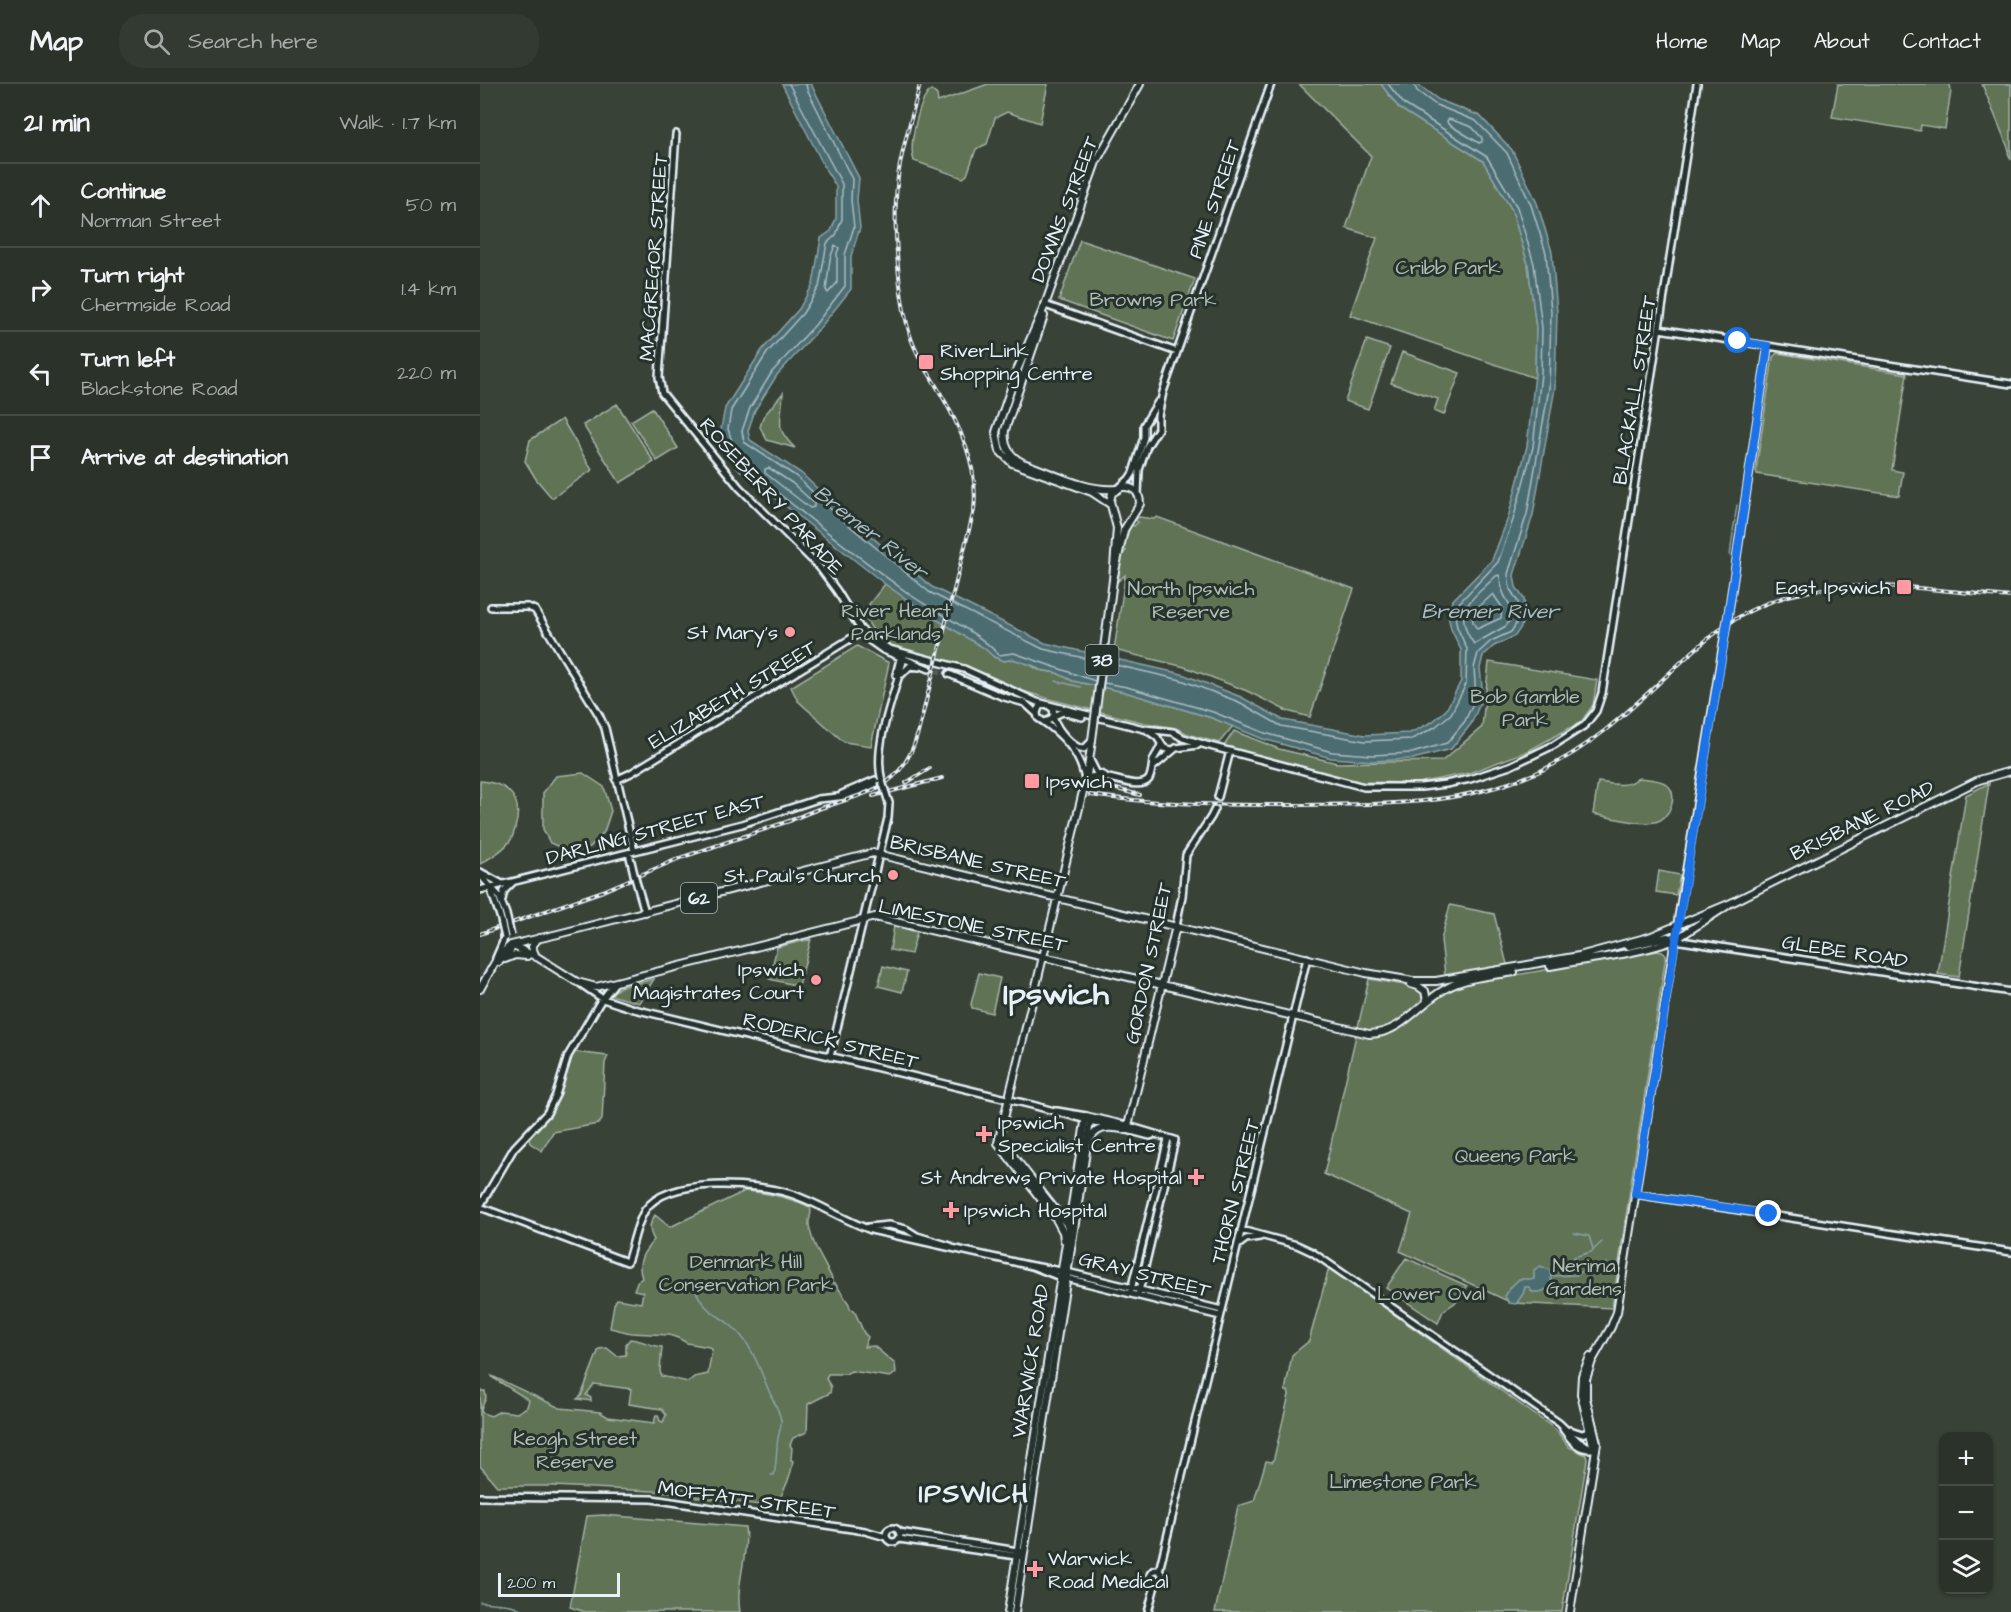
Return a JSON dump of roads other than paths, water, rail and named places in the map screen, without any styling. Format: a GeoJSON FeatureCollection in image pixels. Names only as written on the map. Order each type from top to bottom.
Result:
{"type":"FeatureCollection","features":[{"type":"Feature","properties":{"kind":"main road","name":"DOWNS STREET"},"geometry":{"type":"LineString","coordinates":[[1003,448],[997,428],[1014,379],[1045,305],[1096,162],[1143,84]]}},
{"type":"Feature","properties":{"kind":"main road","name":"DOWNS STREET"},"geometry":{"type":"LineString","coordinates":[[1003,448],[1004,432],[1044,317],[1045,305]]}},
{"type":"Feature","properties":{"kind":"main road"},"geometry":{"type":"LineString","coordinates":[[1014,379],[1022,382]]}},
{"type":"Feature","properties":{"kind":"main road"},"geometry":{"type":"LineString","coordinates":[[1003,448],[1023,463],[1091,487],[1103,490],[1131,488],[1138,495]]}},
{"type":"Feature","properties":{"kind":"main road"},"geometry":{"type":"LineString","coordinates":[[1003,448],[1013,464],[1092,492],[1110,504],[1111,495],[1118,488]]}},
{"type":"Feature","properties":{"kind":"main road","name":"38"},"geometry":{"type":"LineString","coordinates":[[1113,580],[1124,530],[1139,506],[1138,495]]}},
{"type":"Feature","properties":{"kind":"main road","name":"38"},"geometry":{"type":"LineString","coordinates":[[1058,897],[1090,760],[1117,531],[1110,504]]}},
{"type":"Feature","properties":{"kind":"main road"},"geometry":{"type":"LineString","coordinates":[[1113,512],[1123,517],[1132,516]]}},
{"type":"Feature","properties":{"kind":"main road","name":"BRISBANE ROAD"},"geometry":{"type":"LineString","coordinates":[[1621,946],[1731,903],[1977,781],[2011,771]]}},
{"type":"Feature","properties":{"kind":"main road","name":"BRISBANE STREET"},"geometry":{"type":"LineString","coordinates":[[512,945],[870,854],[1393,978]]}},
{"type":"Feature","properties":{"kind":"main road"},"geometry":{"type":"LineString","coordinates":[[1058,897],[998,1141],[1056,1220],[1063,1232],[1065,1247]]}},
{"type":"Feature","properties":{"kind":"main road","name":"BRISBANE ROAD"},"geometry":{"type":"LineString","coordinates":[[1621,946],[1640,945],[1666,937],[1675,940],[1731,903]]}},
{"type":"Feature","properties":{"kind":"main road","name":"LIMESTONE STREET"},"geometry":{"type":"LineString","coordinates":[[581,984],[596,987],[614,984],[875,916],[1360,1034],[1374,1034],[1389,1031],[1400,1025],[1444,989],[1467,980],[1633,952],[1675,940]]}},
{"type":"Feature","properties":{"kind":"main road"},"geometry":{"type":"LineString","coordinates":[[1570,1612],[1597,1439],[1586,1398],[1586,1383],[1590,1365],[1617,1312],[1677,926]]}},
{"type":"Feature","properties":{"kind":"main road","name":"GORDON STREET"},"geometry":{"type":"LineString","coordinates":[[1127,1128],[1176,927]]}},
{"type":"Feature","properties":{"kind":"main road"},"geometry":{"type":"LineString","coordinates":[[537,957],[532,951],[532,946],[540,938]]}},
{"type":"Feature","properties":{"kind":"main road"},"geometry":{"type":"LineString","coordinates":[[512,945],[537,957],[581,984]]}},
{"type":"Feature","properties":{"kind":"main road"},"geometry":{"type":"LineString","coordinates":[[489,973],[512,945]]}},
{"type":"Feature","properties":{"kind":"main road"},"geometry":{"type":"LineString","coordinates":[[480,989],[501,953],[512,945]]}},
{"type":"Feature","properties":{"kind":"main road"},"geometry":{"type":"LineString","coordinates":[[1393,978],[1436,981],[1569,958],[1621,946]]}},
{"type":"Feature","properties":{"kind":"main road"},"geometry":{"type":"LineString","coordinates":[[1657,946],[1666,948],[1672,957]]}},
{"type":"Feature","properties":{"kind":"main road"},"geometry":{"type":"LineString","coordinates":[[500,962],[515,955],[537,957]]}},
{"type":"Feature","properties":{"kind":"main road"},"geometry":{"type":"LineString","coordinates":[[1393,978],[1421,988],[1427,994],[1428,1001]]}},
{"type":"Feature","properties":{"kind":"main road","name":"RODERICK STREET"},"geometry":{"type":"LineString","coordinates":[[1088,1119],[1127,1128]]}},
{"type":"Feature","properties":{"kind":"main road","name":"WARWICK ROAD"},"geometry":{"type":"LineString","coordinates":[[1008,1612],[1036,1472],[1064,1274],[1068,1226],[1088,1119]]}},
{"type":"Feature","properties":{"kind":"main road"},"geometry":{"type":"LineString","coordinates":[[1087,1145],[1096,1130],[1113,1127]]}},
{"type":"Feature","properties":{"kind":"main road","name":"RODERICK STREET"},"geometry":{"type":"LineString","coordinates":[[1113,1127],[1127,1128]]}},
{"type":"Feature","properties":{"kind":"main road"},"geometry":{"type":"LineString","coordinates":[[998,1141],[1068,1226],[1072,1240]]}},
{"type":"Feature","properties":{"kind":"main road","name":"WARWICK ROAD"},"geometry":{"type":"LineString","coordinates":[[1015,1612],[1029,1478],[1064,1274],[1076,1220],[1081,1160],[1087,1145]]}},
{"type":"Feature","properties":{"kind":"main road"},"geometry":{"type":"LineString","coordinates":[[1056,1211],[1064,1215],[1071,1208]]}},
{"type":"Feature","properties":{"kind":"main road"},"geometry":{"type":"LineString","coordinates":[[1056,1220],[1068,1226],[1076,1220]]}},
{"type":"Feature","properties":{"kind":"main road"},"geometry":{"type":"LineString","coordinates":[[1594,1449],[1582,1400],[1582,1379],[1590,1356],[1602,1342]]}},
{"type":"Feature","properties":{"kind":"main road"},"geometry":{"type":"LineString","coordinates":[[1029,1478],[1036,1472]]}},
{"type":"Feature","properties":{"kind":"street","name":"PINE STREET"},"geometry":{"type":"LineString","coordinates":[[1155,433],[1158,429],[1158,414],[1163,392],[1271,84]]}},
{"type":"Feature","properties":{"kind":"street","name":"BLACKALL STREET"},"geometry":{"type":"LineString","coordinates":[[1230,752],[1307,771],[1354,786],[1420,787],[1470,779],[1510,766],[1554,745],[1585,725],[1594,715],[1600,700],[1619,593],[1697,84]]}},
{"type":"Feature","properties":{"kind":"street","name":"MACGREGOR STREET"},"geometry":{"type":"LineString","coordinates":[[659,381],[676,134]]}},
{"type":"Feature","properties":{"kind":"street"},"geometry":{"type":"LineString","coordinates":[[1045,305],[1177,352]]}},
{"type":"Feature","properties":{"kind":"street"},"geometry":{"type":"LineString","coordinates":[[1659,329],[2011,384]]}},
{"type":"Feature","properties":{"kind":"street"},"geometry":{"type":"LineString","coordinates":[[1677,926],[1728,616],[1768,346]]}},
{"type":"Feature","properties":{"kind":"street","name":"ROSEBERRY PARADE"},"geometry":{"type":"LineString","coordinates":[[659,381],[664,397],[723,470],[820,568],[863,631]]}},
{"type":"Feature","properties":{"kind":"street","name":"PINE STREET"},"geometry":{"type":"LineString","coordinates":[[1144,430],[1163,392]]}},
{"type":"Feature","properties":{"kind":"street"},"geometry":{"type":"LineString","coordinates":[[1147,421],[1158,424]]}},
{"type":"Feature","properties":{"kind":"street"},"geometry":{"type":"LineString","coordinates":[[1118,488],[1130,479],[1133,473],[1144,430],[1155,433],[1146,446],[1139,467],[1138,495]]}},
{"type":"Feature","properties":{"kind":"street"},"geometry":{"type":"LineString","coordinates":[[491,607],[530,608],[537,613],[599,715],[605,728],[632,852],[634,874],[645,912]]}},
{"type":"Feature","properties":{"kind":"street"},"geometry":{"type":"LineString","coordinates":[[863,631],[881,645],[929,669],[914,666],[907,668],[895,686]]}},
{"type":"Feature","properties":{"kind":"street","name":"ELIZABETH STREET"},"geometry":{"type":"LineString","coordinates":[[616,780],[863,631]]}},
{"type":"Feature","properties":{"kind":"street"},"geometry":{"type":"LineString","coordinates":[[862,785],[873,777],[879,759],[903,656]]}},
{"type":"Feature","properties":{"kind":"street"},"geometry":{"type":"LineString","coordinates":[[903,656],[968,671],[1013,693],[1047,705],[1144,729],[1173,732],[1230,752],[1218,796]]}},
{"type":"Feature","properties":{"kind":"street"},"geometry":{"type":"LineString","coordinates":[[949,674],[1001,696],[1025,703],[1076,753],[1083,765],[1086,781],[1091,777],[1106,777],[1142,784],[1149,778],[1159,752],[1162,736],[1167,732]]}},
{"type":"Feature","properties":{"kind":"street"},"geometry":{"type":"LineString","coordinates":[[1037,714],[1039,707],[1047,705],[1053,709],[1057,727],[1077,748],[1084,749],[1092,740]]}},
{"type":"Feature","properties":{"kind":"street"},"geometry":{"type":"LineString","coordinates":[[1044,722],[1063,712],[1079,717],[1089,717]]}},
{"type":"Feature","properties":{"kind":"street"},"geometry":{"type":"LineString","coordinates":[[1144,729],[1157,737],[1164,748],[1206,745]]}},
{"type":"Feature","properties":{"kind":"street"},"geometry":{"type":"LineString","coordinates":[[1153,767],[1179,743],[1177,735]]}},
{"type":"Feature","properties":{"kind":"street"},"geometry":{"type":"LineString","coordinates":[[830,1057],[888,818],[889,803],[881,780],[879,759]]}},
{"type":"Feature","properties":{"kind":"street"},"geometry":{"type":"LineString","coordinates":[[1090,760],[1096,772],[1106,777]]}},
{"type":"Feature","properties":{"kind":"street","name":"DARLING STREET EAST"},"geometry":{"type":"LineString","coordinates":[[837,796],[881,780]]}},
{"type":"Feature","properties":{"kind":"street","name":"DARLING STREET EAST"},"geometry":{"type":"LineString","coordinates":[[480,890],[742,824],[818,799],[848,796],[881,780]]}},
{"type":"Feature","properties":{"kind":"street","name":"GORDON STREET"},"geometry":{"type":"LineString","coordinates":[[1176,927],[1186,855],[1215,809]]}},
{"type":"Feature","properties":{"kind":"street"},"geometry":{"type":"LineString","coordinates":[[480,874],[504,885]]}},
{"type":"Feature","properties":{"kind":"street"},"geometry":{"type":"LineString","coordinates":[[480,874],[490,888],[503,915],[507,937],[489,973]]}},
{"type":"Feature","properties":{"kind":"street"},"geometry":{"type":"LineString","coordinates":[[512,945],[503,931],[502,901],[504,891],[513,882]]}},
{"type":"Feature","properties":{"kind":"street"},"geometry":{"type":"LineString","coordinates":[[490,888],[502,901]]}},
{"type":"Feature","properties":{"kind":"street"},"geometry":{"type":"LineString","coordinates":[[1693,928],[1692,936],[1696,943]]}},
{"type":"Feature","properties":{"kind":"street","name":"GLEBE ROAD"},"geometry":{"type":"LineString","coordinates":[[1675,940],[2011,992]]}},
{"type":"Feature","properties":{"kind":"street","name":"THORN STREET"},"geometry":{"type":"LineString","coordinates":[[1148,1612],[1156,1582],[1152,1581],[1151,1575],[1154,1571],[1158,1571],[1307,958]]}},
{"type":"Feature","properties":{"kind":"street","name":"RODERICK STREET"},"geometry":{"type":"LineString","coordinates":[[581,984],[603,999],[641,1011],[1008,1099],[1113,1127]]}},
{"type":"Feature","properties":{"kind":"street"},"geometry":{"type":"LineString","coordinates":[[614,984],[568,1056],[556,1095],[547,1113],[514,1148],[480,1207],[627,1262],[645,1210],[667,1192],[714,1186],[769,1188],[803,1198],[864,1227],[910,1240],[952,1248]]}},
{"type":"Feature","properties":{"kind":"street","name":"WARWICK ROAD"},"geometry":{"type":"LineString","coordinates":[[1087,1145],[1088,1119]]}},
{"type":"Feature","properties":{"kind":"street","name":"RODERICK STREET"},"geometry":{"type":"LineString","coordinates":[[1127,1128],[1150,1136],[1172,1139]]}},
{"type":"Feature","properties":{"kind":"street"},"geometry":{"type":"LineString","coordinates":[[1130,1291],[1172,1139]]}},
{"type":"Feature","properties":{"kind":"street"},"geometry":{"type":"LineString","coordinates":[[1139,1293],[1172,1139]]}},
{"type":"Feature","properties":{"kind":"street"},"geometry":{"type":"LineString","coordinates":[[1635,1194],[2011,1252]]}},
{"type":"Feature","properties":{"kind":"street"},"geometry":{"type":"LineString","coordinates":[[864,1227],[885,1224],[952,1248]]}},
{"type":"Feature","properties":{"kind":"street"},"geometry":{"type":"LineString","coordinates":[[885,1224],[883,1229],[887,1234]]}},
{"type":"Feature","properties":{"kind":"street"},"geometry":{"type":"LineString","coordinates":[[1241,1230],[1300,1246],[1566,1428],[1580,1434],[1586,1434],[1589,1428]]}},
{"type":"Feature","properties":{"kind":"street"},"geometry":{"type":"LineString","coordinates":[[910,1240],[911,1232]]}},
{"type":"Feature","properties":{"kind":"street"},"geometry":{"type":"LineString","coordinates":[[1237,1247],[1246,1239],[1264,1236]]}},
{"type":"Feature","properties":{"kind":"street","name":"GRAY STREET"},"geometry":{"type":"LineString","coordinates":[[952,1248],[1038,1266],[1221,1313]]}},
{"type":"Feature","properties":{"kind":"street"},"geometry":{"type":"LineString","coordinates":[[1556,1421],[1576,1445],[1587,1450],[1594,1449]]}},
{"type":"Feature","properties":{"kind":"street"},"geometry":{"type":"LineString","coordinates":[[1566,1428],[1579,1442],[1594,1449]]}},
{"type":"Feature","properties":{"kind":"street","name":"MOFFATT STREET"},"geometry":{"type":"LineString","coordinates":[[480,1497],[652,1499],[865,1531],[886,1538]]}},
{"type":"Feature","properties":{"kind":"street"},"geometry":{"type":"LineString","coordinates":[[894,1528],[899,1532],[1020,1554],[898,1539],[891,1542],[886,1538],[887,1530],[894,1528]]}},
{"type":"Feature","properties":{"kind":"street","name":"MOFFATT STREET"},"geometry":{"type":"LineString","coordinates":[[865,1531],[887,1530]]}},
{"type":"Feature","properties":{"kind":"street"},"geometry":{"type":"LineString","coordinates":[[898,1539],[899,1532]]}},
{"type":"Feature","properties":{"kind":"water","name":"Bremer River"},"geometry":{"type":"Polygon","coordinates":[[[782,84],[811,84],[859,178],[857,200],[860,228],[851,256],[851,289],[820,328],[777,375],[755,410],[748,431],[750,440],[801,473],[843,513],[932,587],[1045,643],[1182,674],[1241,697],[1283,720],[1365,735],[1410,733],[1432,722],[1446,710],[1461,681],[1461,650],[1451,629],[1448,615],[1452,601],[1492,560],[1508,518],[1527,446],[1535,374],[1536,328],[1528,264],[1512,210],[1483,161],[1399,108],[1381,84],[1417,84],[1439,100],[1480,116],[1512,150],[1537,203],[1552,252],[1557,312],[1555,388],[1533,515],[1514,575],[1516,587],[1524,599],[1525,613],[1521,627],[1515,636],[1494,646],[1483,656],[1480,668],[1483,697],[1471,724],[1451,749],[1413,759],[1373,761],[1331,758],[1263,739],[1212,718],[1125,692],[1073,681],[1057,673],[1041,670],[1013,659],[1004,661],[994,657],[984,648],[926,613],[885,584],[737,468],[721,429],[725,408],[762,350],[799,309],[813,284],[821,238],[831,231],[836,218],[836,186],[782,84]]]}},
{"type":"Feature","properties":{"kind":"water"},"geometry":{"type":"Polygon","coordinates":[[[1540,1266],[1550,1270],[1552,1287],[1540,1292],[1532,1292],[1529,1287],[1525,1287],[1516,1304],[1509,1303],[1505,1296],[1511,1287],[1519,1279],[1534,1279],[1534,1270],[1540,1266]]]}},
{"type":"Feature","properties":{"kind":"waterway"},"geometry":{"type":"LineString","coordinates":[[1735,518],[1737,505]]}},
{"type":"Feature","properties":{"kind":"waterway"},"geometry":{"type":"LineString","coordinates":[[1733,531],[1735,520]]}},
{"type":"Feature","properties":{"kind":"waterway"},"geometry":{"type":"LineString","coordinates":[[1731,547],[1733,533]]}},
{"type":"Feature","properties":{"kind":"waterway"},"geometry":{"type":"LineString","coordinates":[[1730,556],[1731,548]]}},
{"type":"Feature","properties":{"kind":"waterway"},"geometry":{"type":"LineString","coordinates":[[1056,681],[1081,687]]}},
{"type":"Feature","properties":{"kind":"waterway"},"geometry":{"type":"LineString","coordinates":[[1574,1233],[1589,1236],[1593,1249]]}},
{"type":"Feature","properties":{"kind":"waterway"},"geometry":{"type":"LineString","coordinates":[[1567,1275],[1572,1268],[1574,1257],[1591,1252],[1602,1242]]}},
{"type":"Feature","properties":{"kind":"waterway"},"geometry":{"type":"LineString","coordinates":[[1552,1276],[1577,1275],[1587,1267],[1601,1266],[1606,1263]]}},
{"type":"Feature","properties":{"kind":"waterway"},"geometry":{"type":"LineString","coordinates":[[695,1289],[708,1309],[730,1324],[747,1344],[756,1359],[780,1416],[776,1465],[774,1475],[771,1475]]}},
{"type":"Feature","properties":{"kind":"waterway"},"geometry":{"type":"LineString","coordinates":[[480,1602],[515,1606],[524,1612]]}},
{"type":"Feature","properties":{"kind":"tunnel"},"geometry":{"type":"LineString","coordinates":[[929,669],[949,674]]}},
{"type":"Feature","properties":{"kind":"railway"},"geometry":{"type":"LineString","coordinates":[[787,822],[882,786],[903,766],[918,733],[974,510],[975,494],[971,462],[954,417],[914,347],[907,324],[900,283],[896,237],[896,195],[900,165],[920,84]]}},
{"type":"Feature","properties":{"kind":"railway"},"geometry":{"type":"LineString","coordinates":[[1090,795],[1168,803],[1298,805],[1419,801],[1477,792],[1536,773],[1575,752],[1611,726],[1715,633],[1739,617],[1771,602],[1803,592],[1837,587],[1872,586],[2011,597]]}},
{"type":"Feature","properties":{"kind":"railway"},"geometry":{"type":"LineString","coordinates":[[906,783],[930,768]]}},
{"type":"Feature","properties":{"kind":"railway"},"geometry":{"type":"LineString","coordinates":[[873,796],[942,778]]}},
{"type":"Feature","properties":{"kind":"railway"},"geometry":{"type":"LineString","coordinates":[[1093,783],[1140,795]]}},
{"type":"Feature","properties":{"kind":"railway"},"geometry":{"type":"LineString","coordinates":[[480,934],[603,891],[680,858],[792,820]]}},
{"type":"Feature","properties":{"kind":"place","name":"RiverLink Shopping Centre"},"geometry":{"type":"Point","coordinates":[926,362]}},
{"type":"Feature","properties":{"kind":"place","name":"East Ipswich"},"geometry":{"type":"Point","coordinates":[1904,587]}},
{"type":"Feature","properties":{"kind":"place","name":"St Mary's"},"geometry":{"type":"Point","coordinates":[790,632]}},
{"type":"Feature","properties":{"kind":"place","name":"Ipswich"},"geometry":{"type":"Point","coordinates":[1032,781]}},
{"type":"Feature","properties":{"kind":"place","name":"St. Paul's Church"},"geometry":{"type":"Point","coordinates":[893,875]}},
{"type":"Feature","properties":{"kind":"place","name":"Ipswich Magistrates Court"},"geometry":{"type":"Point","coordinates":[816,980]}},
{"type":"Feature","properties":{"kind":"place","name":"Ipswich Specialist Centre"},"geometry":{"type":"Point","coordinates":[984,1134]}},
{"type":"Feature","properties":{"kind":"place","name":"St Andrews Private Hospital"},"geometry":{"type":"Point","coordinates":[1196,1177]}},
{"type":"Feature","properties":{"kind":"place","name":"Ipswich Hospital"},"geometry":{"type":"Point","coordinates":[951,1210]}},
{"type":"Feature","properties":{"kind":"place","name":"Warwick Road Medical"},"geometry":{"type":"Point","coordinates":[1035,1569]}},
{"type":"Feature","properties":{"kind":"district","name":"Ipswich"},"geometry":{"type":"Point","coordinates":[1056,993]}},
{"type":"Feature","properties":{"kind":"district","name":"IPSWICH"},"geometry":{"type":"Point","coordinates":[974,1493]}},
{"type":"Feature","properties":{"kind":"park label","name":"Cribb Park"},"geometry":{"type":"Point","coordinates":[1448,267]}},
{"type":"Feature","properties":{"kind":"park label","name":"Browns Park"},"geometry":{"type":"Point","coordinates":[1153,299]}},
{"type":"Feature","properties":{"kind":"park label","name":"North Ipswich Reserve"},"geometry":{"type":"Point","coordinates":[1191,600]}},
{"type":"Feature","properties":{"kind":"park label","name":"River Heart Parklands"},"geometry":{"type":"Point","coordinates":[896,622]}},
{"type":"Feature","properties":{"kind":"park label","name":"Bob Gamble Park"},"geometry":{"type":"Point","coordinates":[1525,708]}},
{"type":"Feature","properties":{"kind":"park label","name":"Queens Park"},"geometry":{"type":"Point","coordinates":[1515,1155]}},
{"type":"Feature","properties":{"kind":"park label","name":"Denmark Hill Conservation Park"},"geometry":{"type":"Point","coordinates":[746,1272]}},
{"type":"Feature","properties":{"kind":"park label","name":"Nerima Gardens"},"geometry":{"type":"Point","coordinates":[1584,1276]}},
{"type":"Feature","properties":{"kind":"park label","name":"Lower Oval"},"geometry":{"type":"Point","coordinates":[1431,1293]}},
{"type":"Feature","properties":{"kind":"park label","name":"Keogh Street Reserve"},"geometry":{"type":"Point","coordinates":[575,1450]}},
{"type":"Feature","properties":{"kind":"park label","name":"Limestone Park"},"geometry":{"type":"Point","coordinates":[1403,1481]}}]}
